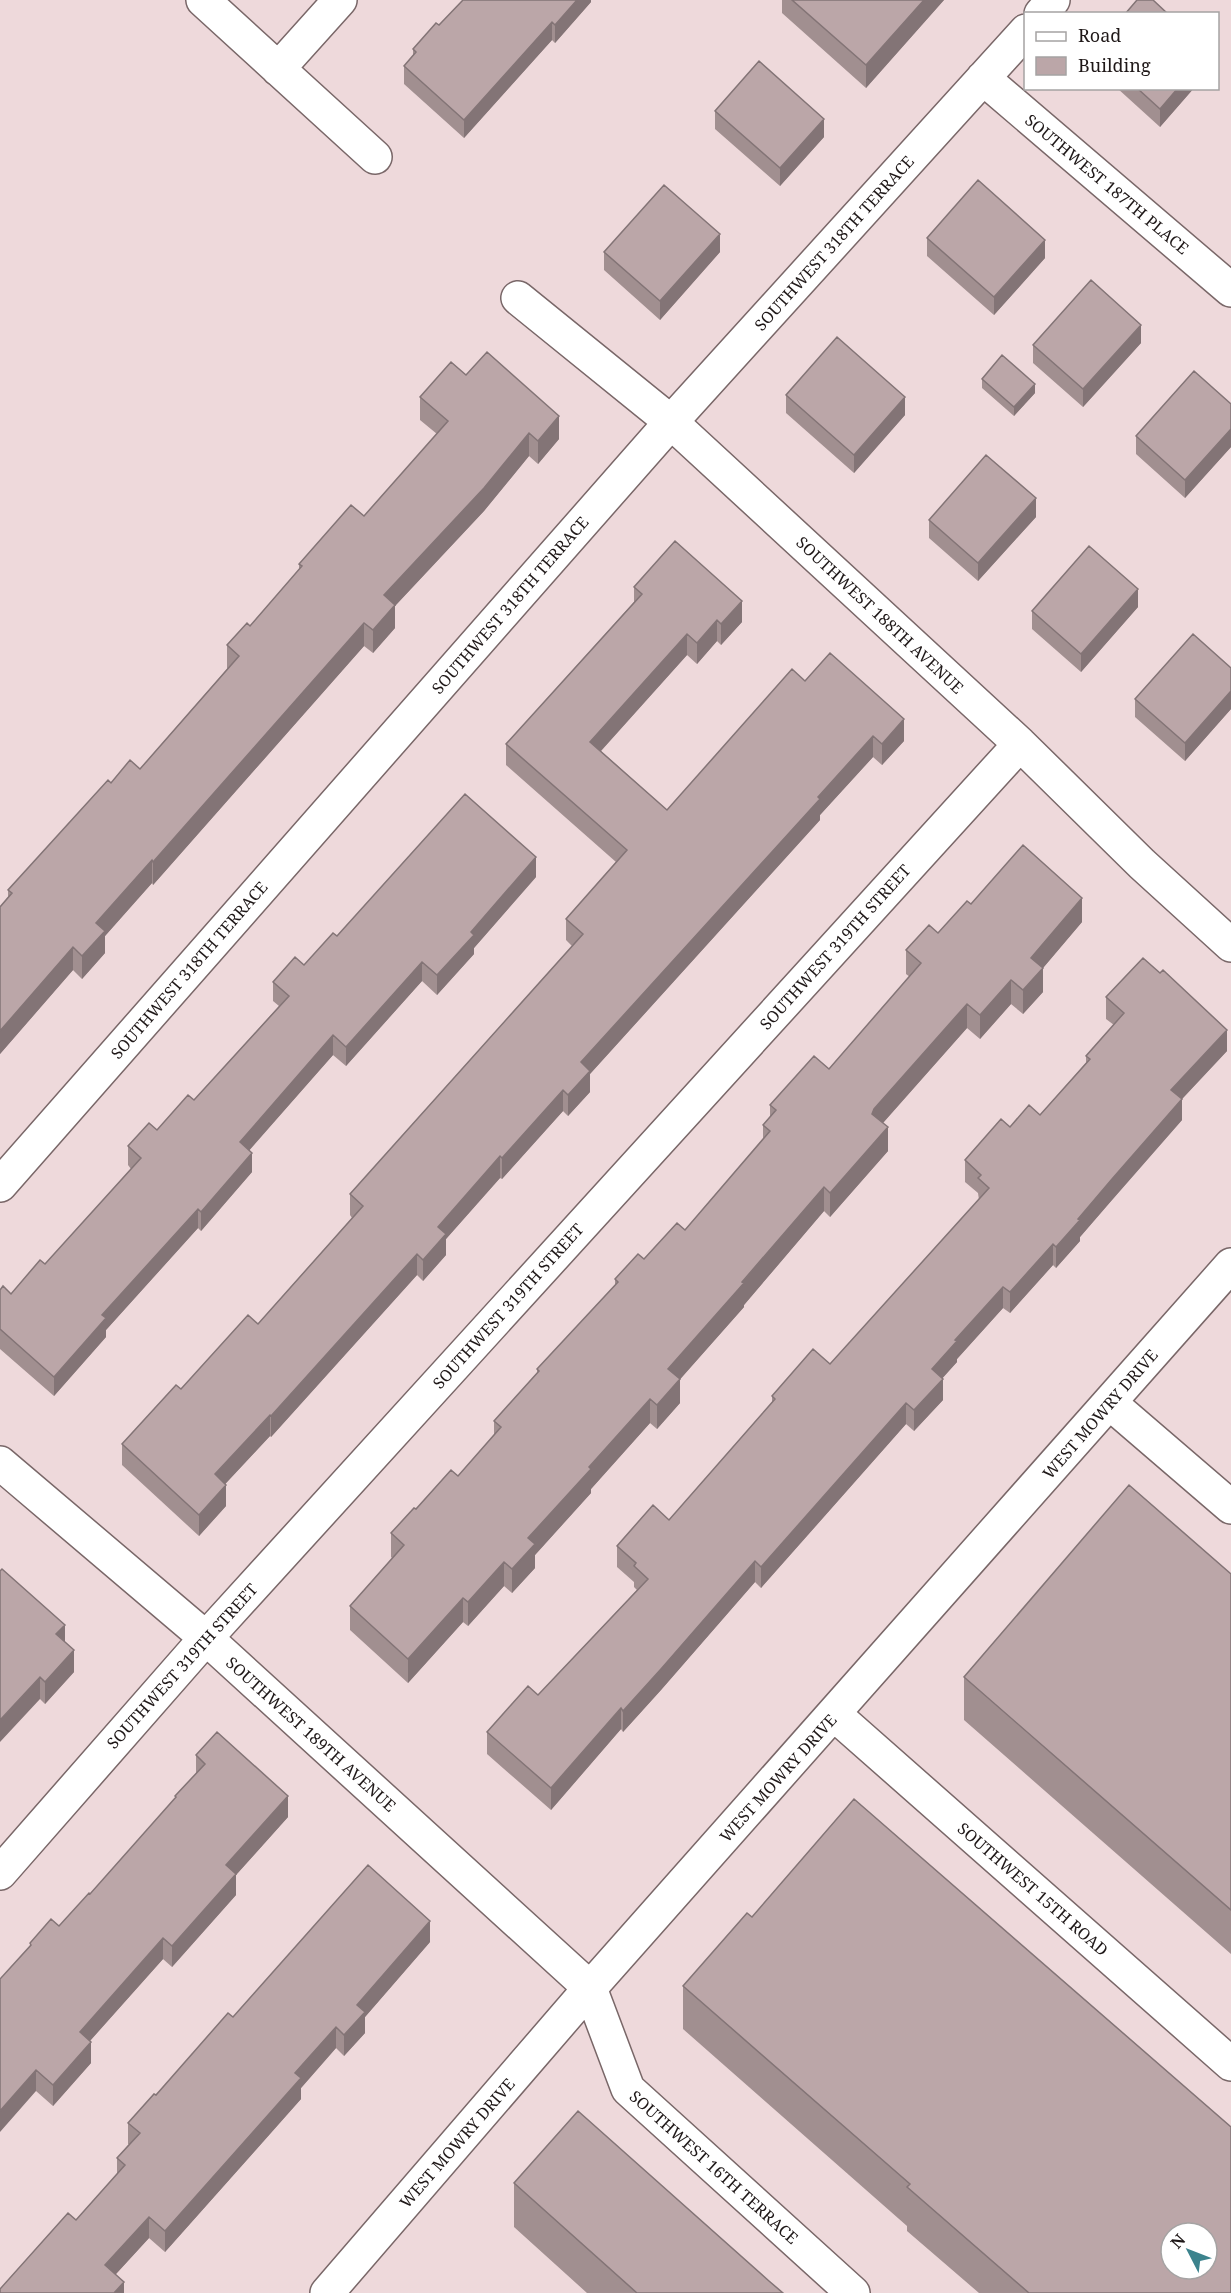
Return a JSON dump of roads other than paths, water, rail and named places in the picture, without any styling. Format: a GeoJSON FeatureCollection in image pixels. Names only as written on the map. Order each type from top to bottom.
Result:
{"type":"FeatureCollection","features":[{"type":"Feature","properties":{"kind":"street"},"geometry":{"type":"LineString","coordinates":[[202,0],[375,157]]}},
{"type":"Feature","properties":{"kind":"street"},"geometry":{"type":"LineString","coordinates":[[278,69],[340,0]]}},
{"type":"Feature","properties":{"kind":"street"},"geometry":{"type":"LineString","coordinates":[[1043,12],[1053,0]]}},
{"type":"Feature","properties":{"kind":"street","name":"SOUTHWEST 318TH TERRACE"},"geometry":{"type":"LineString","coordinates":[[0,1185],[671,422],[1024,33]]}},
{"type":"Feature","properties":{"kind":"street","name":"SOUTHWEST 187TH PLACE"},"geometry":{"type":"LineString","coordinates":[[983,78],[1231,290]]}},
{"type":"Feature","properties":{"kind":"street","name":"SOUTHWEST 188TH AVENUE"},"geometry":{"type":"LineString","coordinates":[[518,298],[671,422],[1020,744],[1142,864],[1231,945]]}},
{"type":"Feature","properties":{"kind":"street","name":"SOUTHWEST 319TH STREET"},"geometry":{"type":"LineString","coordinates":[[0,1873],[206,1638],[1020,744]]}},
{"type":"Feature","properties":{"kind":"street","name":"WEST MOWRY DRIVE"},"geometry":{"type":"LineString","coordinates":[[327,2293],[590,1988],[1231,1265]]}},
{"type":"Feature","properties":{"kind":"street"},"geometry":{"type":"LineString","coordinates":[[1110,1403],[1231,1507]]}},
{"type":"Feature","properties":{"kind":"street","name":"SOUTHWEST 189TH AVENUE"},"geometry":{"type":"LineString","coordinates":[[0,1463],[206,1638],[590,1988]]}},
{"type":"Feature","properties":{"kind":"street","name":"SOUTHWEST 15TH ROAD"},"geometry":{"type":"LineString","coordinates":[[834,1714],[1231,2064]]}},
{"type":"Feature","properties":{"kind":"street","name":"SOUTHWEST 16TH TERRACE"},"geometry":{"type":"LineString","coordinates":[[590,1988],[627,2089],[853,2293]]}}]}
